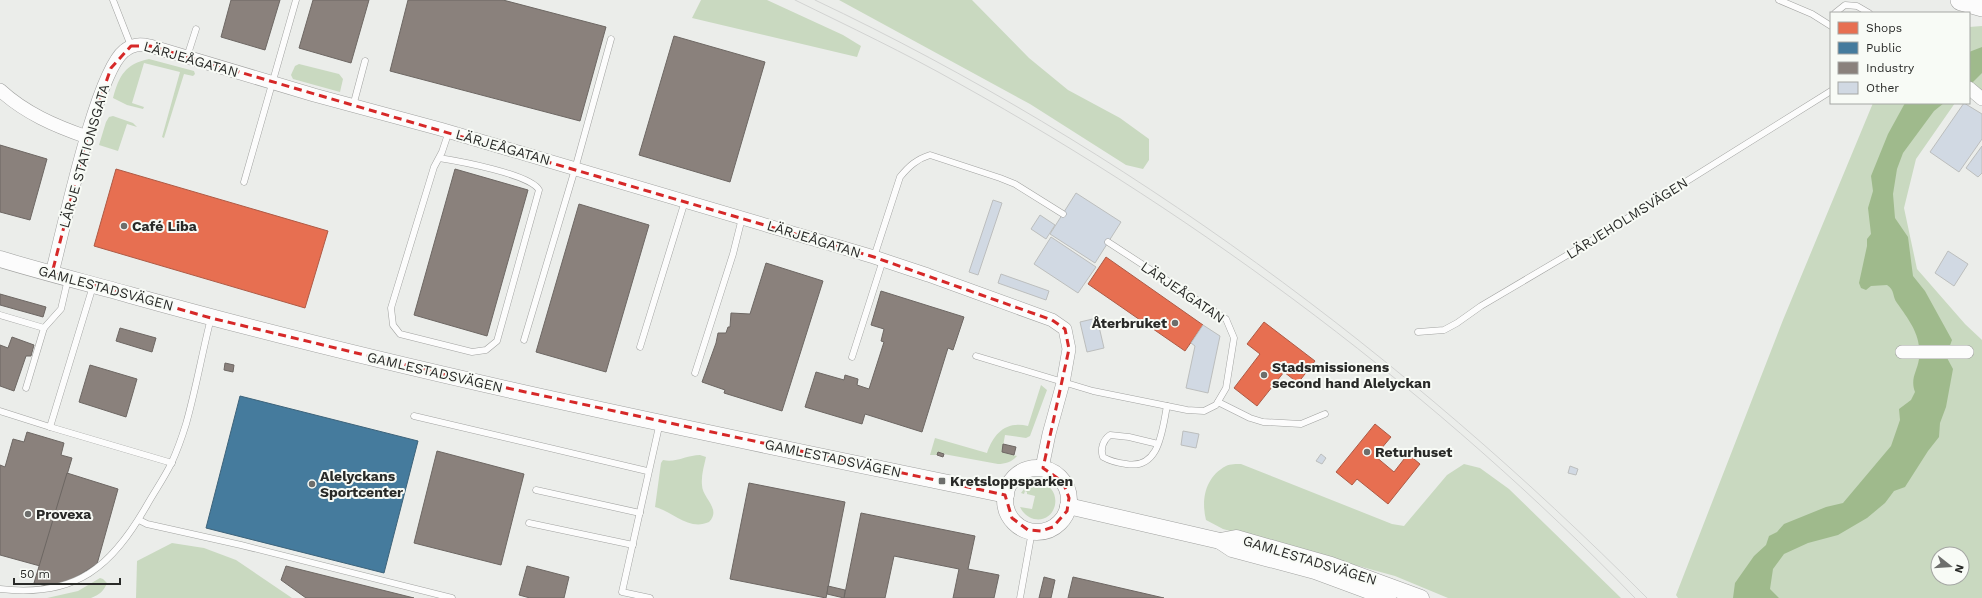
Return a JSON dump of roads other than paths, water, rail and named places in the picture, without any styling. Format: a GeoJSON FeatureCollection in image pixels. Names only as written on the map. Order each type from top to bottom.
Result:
{"type":"FeatureCollection","features":[{"type":"Feature","properties":{"kind":"street","name":"LÄRJEÅGATAN"},"geometry":{"type":"LineString","coordinates":[[131,46],[139,44],[150,46],[272,83],[449,131],[878,258],[1033,312],[1059,324],[1064,329],[1069,349],[1063,383],[1049,434],[1042,468]]}},
{"type":"Feature","properties":{"kind":"street","name":"LÄRJE STATIONSGATA"},"geometry":{"type":"LineString","coordinates":[[52,273],[87,137],[111,68],[123,51],[131,46]]}},
{"type":"Feature","properties":{"kind":"street"},"geometry":{"type":"LineString","coordinates":[[1970,89],[1982,99]]}},
{"type":"Feature","properties":{"kind":"street"},"geometry":{"type":"LineString","coordinates":[[0,90],[13,102],[44,120],[87,137]]}},
{"type":"Feature","properties":{"kind":"street","name":"GAMLESTADSVÄGEN"},"geometry":{"type":"LineString","coordinates":[[0,259],[211,318],[456,377],[660,422],[1006,495]]}},
{"type":"Feature","properties":{"kind":"street"},"geometry":{"type":"LineString","coordinates":[[1902,352],[1967,352]]}},
{"type":"Feature","properties":{"kind":"street"},"geometry":{"type":"LineString","coordinates":[[1042,468],[1054,473],[1063,482],[1068,494],[1068,506],[1063,518],[1053,527],[1041,531],[1032,531],[1020,526],[1012,518],[1007,507],[1006,495],[1010,484],[1017,475],[1027,470],[1042,468]]}},
{"type":"Feature","properties":{"kind":"street","name":"GAMLESTADSVÄGEN"},"geometry":{"type":"LineString","coordinates":[[1068,506],[1220,541],[1232,549],[1315,571],[1388,598]]}},
{"type":"Feature","properties":{"kind":"street","name":"GAMLESTADSVÄGEN"},"geometry":{"type":"LineString","coordinates":[[1220,541],[1236,538],[1331,564],[1421,598]]}},
{"type":"Feature","properties":{"kind":"lane"},"geometry":{"type":"LineString","coordinates":[[113,0],[131,46]]}},
{"type":"Feature","properties":{"kind":"lane"},"geometry":{"type":"LineString","coordinates":[[244,182],[296,0]]}},
{"type":"Feature","properties":{"kind":"lane"},"geometry":{"type":"LineString","coordinates":[[1779,0],[1812,14],[1830,24]]}},
{"type":"Feature","properties":{"kind":"lane"},"geometry":{"type":"LineString","coordinates":[[1836,12],[1845,5],[1857,6],[1867,12]]}},
{"type":"Feature","properties":{"kind":"lane"},"geometry":{"type":"LineString","coordinates":[[188,57],[196,29]]}},
{"type":"Feature","properties":{"kind":"lane"},"geometry":{"type":"LineString","coordinates":[[524,340],[575,169],[610,39]]}},
{"type":"Feature","properties":{"kind":"lane"},"geometry":{"type":"LineString","coordinates":[[353,106],[365,61]]}},
{"type":"Feature","properties":{"kind":"lane","name":"LÄRJEHOLMSVÄGEN"},"geometry":{"type":"LineString","coordinates":[[1418,332],[1444,330],[1457,323],[1481,306],[1591,241],[1830,92]]}},
{"type":"Feature","properties":{"kind":"lane"},"geometry":{"type":"LineString","coordinates":[[439,158],[497,171],[533,183],[539,190],[497,341],[486,350],[472,352],[400,334],[393,325],[391,308],[434,166],[439,158],[449,131]]}},
{"type":"Feature","properties":{"kind":"lane","name":"LÄRJEÅGATAN"},"geometry":{"type":"LineString","coordinates":[[878,258],[900,177],[914,162],[920,158],[930,155],[1015,184],[1063,214]]}},
{"type":"Feature","properties":{"kind":"lane"},"geometry":{"type":"LineString","coordinates":[[640,347],[685,201]]}},
{"type":"Feature","properties":{"kind":"lane"},"geometry":{"type":"LineString","coordinates":[[695,373],[734,254],[742,218]]}},
{"type":"Feature","properties":{"kind":"lane","name":"LÄRJEÅGATAN"},"geometry":{"type":"LineString","coordinates":[[1108,242],[1226,319],[1232,332],[1233,348],[1226,388],[1218,402]]}},
{"type":"Feature","properties":{"kind":"lane"},"geometry":{"type":"LineString","coordinates":[[852,357],[878,258]]}},
{"type":"Feature","properties":{"kind":"lane"},"geometry":{"type":"LineString","coordinates":[[26,388],[44,328],[61,309],[69,278]]}},
{"type":"Feature","properties":{"kind":"lane"},"geometry":{"type":"LineString","coordinates":[[50,426],[93,284]]}},
{"type":"Feature","properties":{"kind":"lane"},"geometry":{"type":"LineString","coordinates":[[0,315],[44,328]]}},
{"type":"Feature","properties":{"kind":"lane"},"geometry":{"type":"LineString","coordinates":[[0,589],[18,594],[51,595],[70,589],[90,578],[109,561],[128,538],[172,463],[186,424],[211,318]]}},
{"type":"Feature","properties":{"kind":"lane"},"geometry":{"type":"LineString","coordinates":[[976,356],[1063,383],[1186,410],[1204,411],[1211,409],[1218,402],[1250,418],[1263,422],[1301,424],[1325,414]]}},
{"type":"Feature","properties":{"kind":"lane"},"geometry":{"type":"LineString","coordinates":[[1158,444],[1128,437],[1110,435],[1102,445],[1101,452],[1103,457],[1109,460],[1133,465],[1142,464],[1155,453],[1158,444],[1167,406]]}},
{"type":"Feature","properties":{"kind":"lane"},"geometry":{"type":"LineString","coordinates":[[0,412],[172,463]]}},
{"type":"Feature","properties":{"kind":"lane"},"geometry":{"type":"LineString","coordinates":[[414,416],[647,471]]}},
{"type":"Feature","properties":{"kind":"lane"},"geometry":{"type":"LineString","coordinates":[[650,598],[621,595],[634,544],[647,471],[660,422]]}},
{"type":"Feature","properties":{"kind":"lane"},"geometry":{"type":"LineString","coordinates":[[536,490],[640,513]]}},
{"type":"Feature","properties":{"kind":"lane"},"geometry":{"type":"LineString","coordinates":[[139,520],[147,524],[241,545],[452,598]]}},
{"type":"Feature","properties":{"kind":"lane"},"geometry":{"type":"LineString","coordinates":[[529,523],[634,544]]}},
{"type":"Feature","properties":{"kind":"lane"},"geometry":{"type":"LineString","coordinates":[[1020,598],[1032,531]]}},
{"type":"Feature","properties":{"kind":"tram line"},"geometry":{"type":"LineString","coordinates":[[795,0],[938,72],[1050,136],[1141,193],[1229,253],[1315,316],[1399,382],[1481,451],[1559,523],[1635,598]]}},
{"type":"Feature","properties":{"kind":"tram line"},"geometry":{"type":"LineString","coordinates":[[815,0],[930,58],[1042,121],[1151,190],[1256,263],[1359,341],[1458,423],[1554,509],[1647,598]]}},
{"type":"Feature","properties":{"kind":"place","name":"Café Liba"},"geometry":{"type":"Point","coordinates":[124,226]}},
{"type":"Feature","properties":{"kind":"place","name":"Återbruket"},"geometry":{"type":"Point","coordinates":[1175,323]}},
{"type":"Feature","properties":{"kind":"place","name":"Stadsmissionens second hand Alelyckan"},"geometry":{"type":"Point","coordinates":[1264,375]}},
{"type":"Feature","properties":{"kind":"place","name":"Returhuset"},"geometry":{"type":"Point","coordinates":[1367,452]}},
{"type":"Feature","properties":{"kind":"place","name":"Kretsloppsparken"},"geometry":{"type":"Point","coordinates":[942,481]}},
{"type":"Feature","properties":{"kind":"place","name":"Alelyckans Sportcenter"},"geometry":{"type":"Point","coordinates":[312,484]}},
{"type":"Feature","properties":{"kind":"place","name":"Provexa"},"geometry":{"type":"Point","coordinates":[28,514]}}]}
